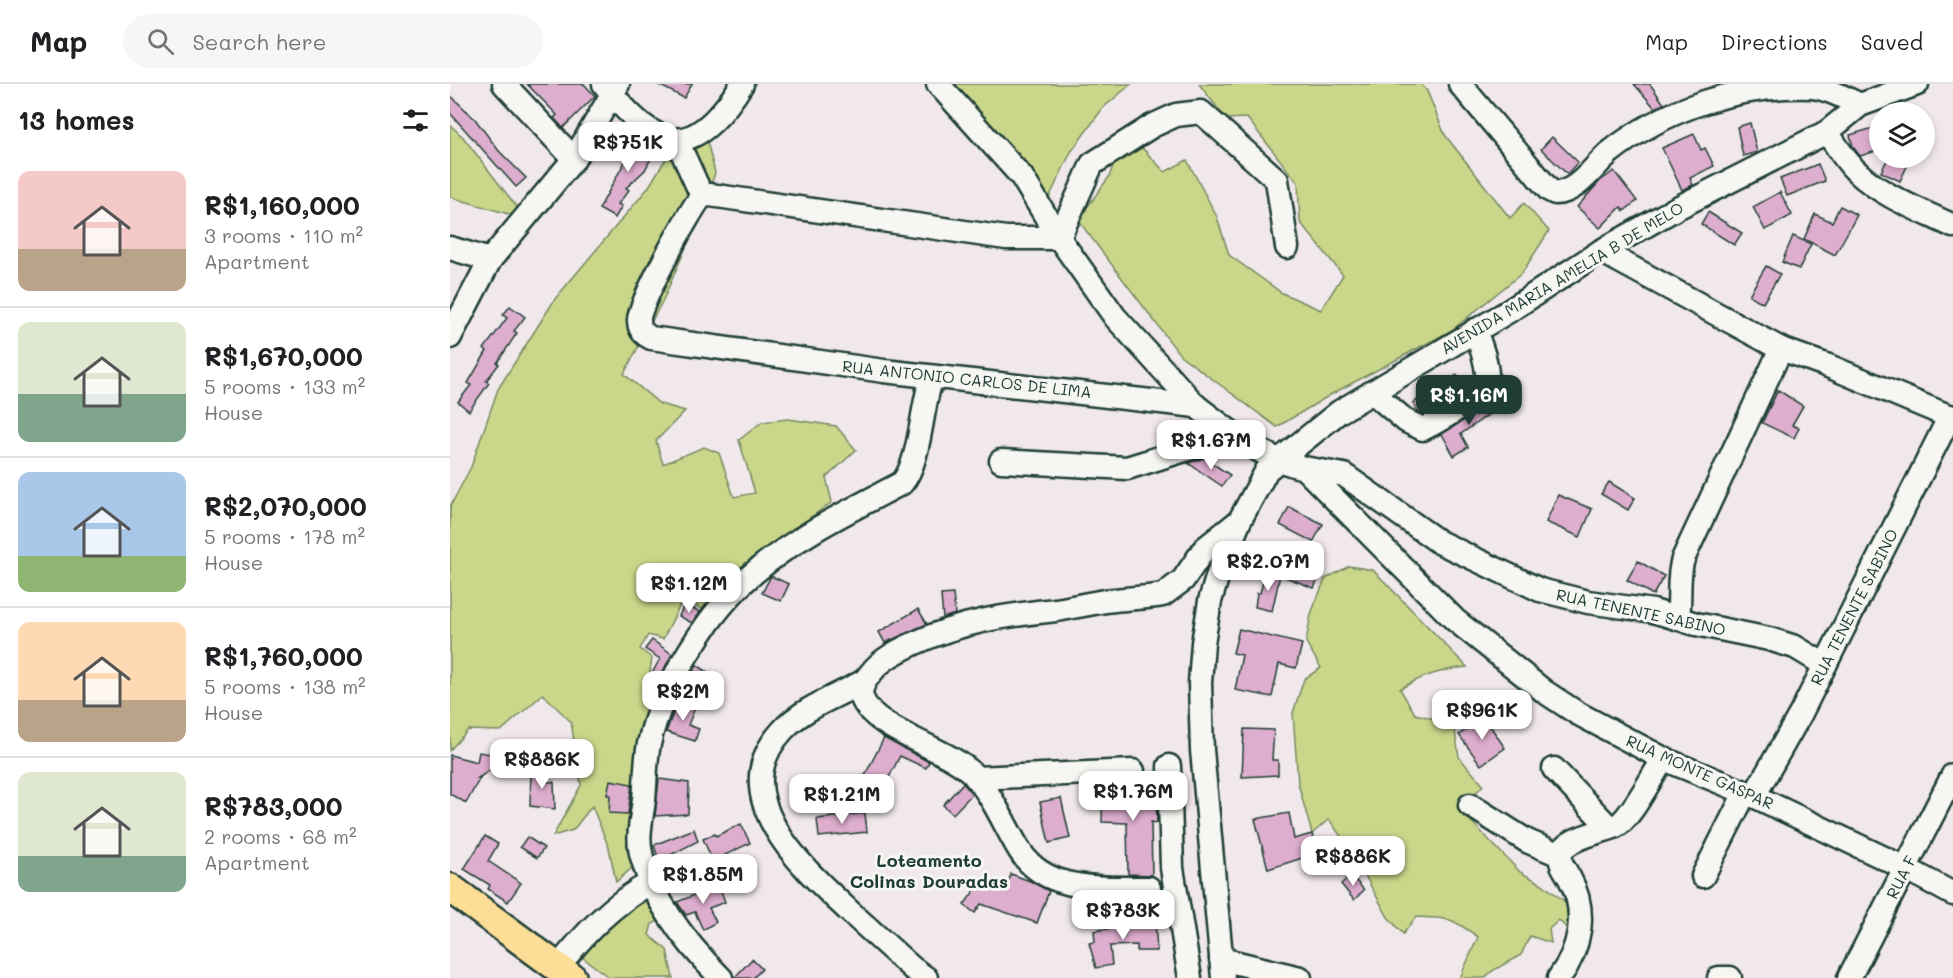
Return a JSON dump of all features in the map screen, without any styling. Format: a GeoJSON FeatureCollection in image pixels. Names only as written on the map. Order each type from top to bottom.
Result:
{"type":"FeatureCollection","features":[{"type":"Feature","properties":{"kind":"main road"},"geometry":{"type":"LineString","coordinates":[[450,888],[565,973]]}},
{"type":"Feature","properties":{"kind":"street"},"geometry":{"type":"LineString","coordinates":[[504,84],[574,159]]}},
{"type":"Feature","properties":{"kind":"street"},"geometry":{"type":"LineString","coordinates":[[672,140],[691,136],[701,131],[720,113],[742,84]]}},
{"type":"Feature","properties":{"kind":"street"},"geometry":{"type":"LineString","coordinates":[[938,84],[1022,177],[1059,238],[1115,317],[1196,406],[1233,435],[1277,461],[1304,468]]}},
{"type":"Feature","properties":{"kind":"street"},"geometry":{"type":"LineString","coordinates":[[1460,84],[1549,190],[1559,193],[1570,189],[1637,132],[1709,89],[1782,85],[1833,88],[1860,105]]}},
{"type":"Feature","properties":{"kind":"street","name":"AVENIDA MARIA AMELIA B DE MELO"},"geometry":{"type":"LineString","coordinates":[[1222,969],[1202,750],[1200,683],[1203,643],[1210,601],[1220,568],[1240,520],[1267,470],[1339,412],[1601,251],[1677,208],[1827,132],[1860,105],[1917,84]]}},
{"type":"Feature","properties":{"kind":"street"},"geometry":{"type":"LineString","coordinates":[[450,338],[490,260],[574,159],[611,87],[639,121],[672,140],[682,152],[702,196],[710,195],[1006,238],[1059,238]]}},
{"type":"Feature","properties":{"kind":"street"},"geometry":{"type":"LineString","coordinates":[[1059,238],[1092,164],[1152,126],[1176,115],[1201,112],[1277,180],[1287,247]]}},
{"type":"Feature","properties":{"kind":"street"},"geometry":{"type":"LineString","coordinates":[[1827,132],[1845,159],[1866,179],[1880,189],[1953,226]]}},
{"type":"Feature","properties":{"kind":"street","name":"RUA ANTONIO CARLOS DE LIMA"},"geometry":{"type":"LineString","coordinates":[[702,196],[642,302],[639,318],[643,333],[656,340],[932,377],[1196,406]]}},
{"type":"Feature","properties":{"kind":"street"},"geometry":{"type":"LineString","coordinates":[[450,249],[490,260]]}},
{"type":"Feature","properties":{"kind":"street"},"geometry":{"type":"LineString","coordinates":[[1601,251],[1781,350],[1827,365],[1951,417]]}},
{"type":"Feature","properties":{"kind":"street"},"geometry":{"type":"LineString","coordinates":[[1372,392],[1406,422],[1423,429],[1440,420],[1483,389],[1486,370],[1475,330]]}},
{"type":"Feature","properties":{"kind":"street"},"geometry":{"type":"LineString","coordinates":[[1678,617],[1681,591],[1680,572],[1683,559],[1781,350]]}},
{"type":"Feature","properties":{"kind":"street"},"geometry":{"type":"LineString","coordinates":[[721,978],[691,944],[664,906],[641,857],[640,842],[648,746],[668,689],[712,619],[731,595],[754,573],[803,535],[902,483],[909,476],[932,377]]}},
{"type":"Feature","properties":{"kind":"street","name":"RUA TENENTE SABINO"},"geometry":{"type":"LineString","coordinates":[[1703,876],[1825,665],[1951,417]]}},
{"type":"Feature","properties":{"kind":"street"},"geometry":{"type":"LineString","coordinates":[[1001,461],[1127,468],[1233,435]]}},
{"type":"Feature","properties":{"kind":"street","name":"RUA TENENTE SABINO"},"geometry":{"type":"LineString","coordinates":[[1304,468],[1344,475],[1438,542],[1540,590],[1588,602],[1620,605],[1678,617],[1696,624],[1769,639],[1795,647],[1825,665]]}},
{"type":"Feature","properties":{"kind":"street","name":"RUA MONTE GASPAR"},"geometry":{"type":"LineString","coordinates":[[1304,468],[1455,620],[1545,692],[1577,713],[1664,759],[1749,794],[1905,868],[1953,894]]}},
{"type":"Feature","properties":{"kind":"street"},"geometry":{"type":"LineString","coordinates":[[926,978],[912,969],[813,878],[782,841],[764,801],[763,766],[772,741],[799,717],[864,681],[873,669],[888,657],[955,627],[991,618],[1163,595],[1183,580],[1210,543],[1240,520]]}},
{"type":"Feature","properties":{"kind":"street"},"geometry":{"type":"LineString","coordinates":[[864,681],[862,699],[882,720],[956,761],[976,778],[996,805],[1020,850],[1034,867],[1046,875],[1078,886],[1149,888]]}},
{"type":"Feature","properties":{"kind":"street"},"geometry":{"type":"LineString","coordinates":[[1560,855],[1569,844],[1622,822],[1664,759]]}},
{"type":"Feature","properties":{"kind":"street"},"geometry":{"type":"LineString","coordinates":[[1169,766],[1172,868],[1190,978]]}},
{"type":"Feature","properties":{"kind":"street"},"geometry":{"type":"LineString","coordinates":[[1554,769],[1610,828]]}},
{"type":"Feature","properties":{"kind":"street"},"geometry":{"type":"LineString","coordinates":[[976,778],[1133,771]]}},
{"type":"Feature","properties":{"kind":"street","name":"RUA F"},"geometry":{"type":"LineString","coordinates":[[1860,975],[1905,868],[1953,775]]}},
{"type":"Feature","properties":{"kind":"street"},"geometry":{"type":"LineString","coordinates":[[1470,805],[1527,841],[1560,855]]}},
{"type":"Feature","properties":{"kind":"street"},"geometry":{"type":"LineString","coordinates":[[1559,978],[1576,945],[1580,913],[1579,900],[1560,855]]}},
{"type":"Feature","properties":{"kind":"street"},"geometry":{"type":"LineString","coordinates":[[565,973],[583,935],[601,917],[652,882]]}},
{"type":"Feature","properties":{"kind":"street"},"geometry":{"type":"LineString","coordinates":[[1222,969],[1300,978]]}},
{"type":"Feature","properties":{"kind":"street"},"geometry":{"type":"LineString","coordinates":[[1719,978],[1730,978]]}},
{"type":"Feature","properties":{"kind":"green space"},"geometry":{"type":"Polygon","coordinates":[[[948,84],[1131,84],[1103,108],[1071,152],[1048,200],[948,84]]]}},
{"type":"Feature","properties":{"kind":"green space"},"geometry":{"type":"Polygon","coordinates":[[[1199,84],[1421,84],[1427,91],[1445,135],[1510,218],[1524,203],[1549,231],[1522,273],[1452,330],[1330,395],[1277,427],[1180,355],[1078,220],[1109,177],[1126,131],[1165,172],[1187,160],[1217,217],[1229,255],[1282,293],[1321,310],[1343,275],[1300,222],[1298,183],[1247,118],[1226,119],[1199,84]]]}},
{"type":"Feature","properties":{"kind":"green space"},"geometry":{"type":"Polygon","coordinates":[[[450,125],[463,137],[526,219],[450,197],[450,125]]]}},
{"type":"Feature","properties":{"kind":"green space"},"geometry":{"type":"Polygon","coordinates":[[[706,137],[715,173],[702,210],[664,298],[624,374],[660,404],[685,411],[656,441],[663,464],[704,447],[719,453],[734,497],[755,493],[739,440],[762,422],[788,419],[836,426],[856,450],[826,478],[832,502],[762,552],[710,612],[682,601],[663,639],[648,635],[640,649],[652,658],[649,678],[663,690],[634,866],[616,882],[609,848],[592,806],[573,830],[553,836],[581,785],[571,722],[543,694],[501,731],[468,730],[450,750],[450,507],[471,467],[498,389],[555,299],[648,188],[676,142],[706,137]]]}},
{"type":"Feature","properties":{"kind":"green space"},"geometry":{"type":"Polygon","coordinates":[[[1349,566],[1373,570],[1467,667],[1432,674],[1400,689],[1415,714],[1454,724],[1459,757],[1483,785],[1460,810],[1520,872],[1542,884],[1563,900],[1573,914],[1573,935],[1559,920],[1549,929],[1551,943],[1530,936],[1521,955],[1492,971],[1485,978],[1460,978],[1478,937],[1449,920],[1427,917],[1416,917],[1403,934],[1388,917],[1353,854],[1329,819],[1312,834],[1298,783],[1293,713],[1304,679],[1321,668],[1306,642],[1311,614],[1325,579],[1349,566]]]}},
{"type":"Feature","properties":{"kind":"green space"},"geometry":{"type":"Polygon","coordinates":[[[649,895],[664,919],[652,924],[649,935],[667,950],[673,978],[610,978],[574,951],[649,895]]]}},
{"type":"Feature","properties":{"kind":"building"},"geometry":{"type":"Polygon","coordinates":[[[527,84],[584,84],[595,96],[563,128],[554,118],[557,115],[527,84]]]}},
{"type":"Feature","properties":{"kind":"building"},"geometry":{"type":"Polygon","coordinates":[[[657,84],[692,84],[684,98],[657,84]]]}},
{"type":"Feature","properties":{"kind":"building"},"geometry":{"type":"Polygon","coordinates":[[[1634,84],[1650,84],[1664,104],[1655,108],[1634,84]]]}},
{"type":"Feature","properties":{"kind":"building"},"geometry":{"type":"Polygon","coordinates":[[[450,95],[475,119],[499,151],[526,178],[516,187],[450,113],[450,95]]]}},
{"type":"Feature","properties":{"kind":"building"},"geometry":{"type":"Polygon","coordinates":[[[1750,123],[1757,152],[1743,156],[1737,127],[1750,123]]]}},
{"type":"Feature","properties":{"kind":"building"},"geometry":{"type":"Polygon","coordinates":[[[625,128],[656,148],[645,170],[626,188],[629,190],[618,204],[622,206],[615,218],[599,209],[635,143],[621,135],[625,128]]]}},
{"type":"Feature","properties":{"kind":"building"},"geometry":{"type":"Polygon","coordinates":[[[1869,129],[1869,153],[1860,156],[1853,147],[1850,135],[1869,129]]]}},
{"type":"Feature","properties":{"kind":"building"},"geometry":{"type":"Polygon","coordinates":[[[1694,134],[1701,150],[1705,148],[1714,166],[1690,178],[1693,185],[1682,190],[1662,148],[1694,134]]]}},
{"type":"Feature","properties":{"kind":"building"},"geometry":{"type":"Polygon","coordinates":[[[1552,137],[1578,162],[1567,174],[1541,149],[1552,137]]]}},
{"type":"Feature","properties":{"kind":"building"},"geometry":{"type":"Polygon","coordinates":[[[1818,164],[1825,181],[1787,196],[1780,179],[1818,164]]]}},
{"type":"Feature","properties":{"kind":"building"},"geometry":{"type":"Polygon","coordinates":[[[1883,168],[1906,168],[1900,181],[1881,172],[1883,168]]]}},
{"type":"Feature","properties":{"kind":"building"},"geometry":{"type":"Polygon","coordinates":[[[1614,171],[1637,201],[1624,211],[1621,207],[1600,228],[1577,207],[1600,181],[1614,171]]]}},
{"type":"Feature","properties":{"kind":"building"},"geometry":{"type":"Polygon","coordinates":[[[1780,192],[1792,215],[1765,230],[1753,207],[1780,192]]]}},
{"type":"Feature","properties":{"kind":"building"},"geometry":{"type":"Polygon","coordinates":[[[1840,206],[1857,215],[1835,255],[1804,239],[1815,214],[1832,222],[1840,206]]]}},
{"type":"Feature","properties":{"kind":"building"},"geometry":{"type":"Polygon","coordinates":[[[1708,212],[1742,233],[1734,245],[1701,224],[1708,212]]]}},
{"type":"Feature","properties":{"kind":"building"},"geometry":{"type":"Polygon","coordinates":[[[1793,236],[1811,244],[1799,269],[1782,262],[1793,236]]]}},
{"type":"Feature","properties":{"kind":"building"},"geometry":{"type":"Polygon","coordinates":[[[1766,266],[1780,274],[1763,303],[1749,295],[1766,266]]]}},
{"type":"Feature","properties":{"kind":"building"},"geometry":{"type":"Polygon","coordinates":[[[510,306],[525,317],[514,331],[517,333],[497,363],[499,364],[486,381],[489,383],[469,411],[458,402],[471,385],[468,383],[487,351],[484,349],[507,318],[503,315],[510,306]]]}},
{"type":"Feature","properties":{"kind":"building"},"geometry":{"type":"Polygon","coordinates":[[[1457,375],[1465,386],[1424,413],[1418,412],[1413,403],[1457,375]]]}},
{"type":"Feature","properties":{"kind":"building"},"geometry":{"type":"Polygon","coordinates":[[[1778,390],[1803,406],[1792,425],[1799,428],[1794,438],[1762,423],[1778,390]]]}},
{"type":"Feature","properties":{"kind":"building"},"geometry":{"type":"Polygon","coordinates":[[[1495,393],[1502,405],[1461,434],[1468,447],[1454,456],[1442,434],[1479,410],[1495,393]]]}},
{"type":"Feature","properties":{"kind":"building"},"geometry":{"type":"Polygon","coordinates":[[[1204,458],[1230,475],[1222,486],[1188,463],[1204,458]]]}},
{"type":"Feature","properties":{"kind":"building"},"geometry":{"type":"Polygon","coordinates":[[[1609,482],[1635,498],[1628,510],[1601,494],[1609,482]]]}},
{"type":"Feature","properties":{"kind":"building"},"geometry":{"type":"Polygon","coordinates":[[[1558,495],[1592,509],[1580,537],[1546,522],[1558,495]]]}},
{"type":"Feature","properties":{"kind":"building"},"geometry":{"type":"Polygon","coordinates":[[[1289,507],[1323,524],[1313,542],[1280,525],[1289,507]]]}},
{"type":"Feature","properties":{"kind":"building"},"geometry":{"type":"Polygon","coordinates":[[[1287,558],[1321,571],[1314,588],[1280,575],[1287,558]]]}},
{"type":"Feature","properties":{"kind":"building"},"geometry":{"type":"Polygon","coordinates":[[[1638,561],[1664,576],[1653,595],[1627,580],[1638,561]]]}},
{"type":"Feature","properties":{"kind":"building"},"geometry":{"type":"Polygon","coordinates":[[[1266,571],[1280,575],[1272,611],[1255,607],[1257,593],[1260,593],[1266,571]]]}},
{"type":"Feature","properties":{"kind":"building"},"geometry":{"type":"Polygon","coordinates":[[[771,576],[789,584],[781,601],[762,593],[771,576]]]}},
{"type":"Feature","properties":{"kind":"building"},"geometry":{"type":"Polygon","coordinates":[[[953,594],[955,614],[943,618],[941,595],[953,594]]]}},
{"type":"Feature","properties":{"kind":"building"},"geometry":{"type":"Polygon","coordinates":[[[685,604],[700,612],[692,623],[679,616],[685,604]]]}},
{"type":"Feature","properties":{"kind":"building"},"geometry":{"type":"Polygon","coordinates":[[[918,609],[927,624],[885,643],[879,632],[918,609]]]}},
{"type":"Feature","properties":{"kind":"building"},"geometry":{"type":"Polygon","coordinates":[[[1239,629],[1302,644],[1296,668],[1279,664],[1272,697],[1235,690],[1242,655],[1233,653],[1239,629]]]}},
{"type":"Feature","properties":{"kind":"building"},"geometry":{"type":"Polygon","coordinates":[[[652,640],[672,654],[659,679],[651,675],[660,659],[645,649],[652,640]]]}},
{"type":"Feature","properties":{"kind":"building"},"geometry":{"type":"Polygon","coordinates":[[[697,665],[717,678],[711,689],[690,677],[697,665]]]}},
{"type":"Feature","properties":{"kind":"building"},"geometry":{"type":"Polygon","coordinates":[[[1506,698],[1524,713],[1516,723],[1498,707],[1506,698]]]}},
{"type":"Feature","properties":{"kind":"building"},"geometry":{"type":"Polygon","coordinates":[[[678,701],[695,708],[688,725],[699,729],[695,741],[666,732],[678,701]]]}},
{"type":"Feature","properties":{"kind":"building"},"geometry":{"type":"Polygon","coordinates":[[[1484,717],[1505,748],[1481,765],[1459,735],[1484,717]]]}},
{"type":"Feature","properties":{"kind":"building"},"geometry":{"type":"Polygon","coordinates":[[[1244,729],[1274,730],[1272,760],[1278,760],[1278,775],[1242,777],[1244,729]]]}},
{"type":"Feature","properties":{"kind":"building"},"geometry":{"type":"Polygon","coordinates":[[[884,738],[929,762],[926,768],[900,756],[885,785],[865,775],[884,738]]]}},
{"type":"Feature","properties":{"kind":"building"},"geometry":{"type":"Polygon","coordinates":[[[509,743],[516,754],[478,778],[480,778],[466,803],[450,794],[450,755],[477,762],[479,752],[491,754],[509,743]]]}},
{"type":"Feature","properties":{"kind":"building"},"geometry":{"type":"Polygon","coordinates":[[[547,768],[547,782],[554,782],[555,809],[530,806],[531,770],[547,768]]]}},
{"type":"Feature","properties":{"kind":"building"},"geometry":{"type":"Polygon","coordinates":[[[659,779],[689,783],[688,814],[655,816],[659,779]]]}},
{"type":"Feature","properties":{"kind":"building"},"geometry":{"type":"Polygon","coordinates":[[[610,780],[632,784],[628,814],[609,813],[610,795],[607,795],[610,780]]]}},
{"type":"Feature","properties":{"kind":"building"},"geometry":{"type":"Polygon","coordinates":[[[963,783],[972,794],[953,814],[943,805],[963,783]]]}},
{"type":"Feature","properties":{"kind":"building"},"geometry":{"type":"Polygon","coordinates":[[[1103,786],[1156,788],[1157,823],[1151,822],[1152,875],[1128,874],[1127,823],[1102,822],[1103,786]]]}},
{"type":"Feature","properties":{"kind":"building"},"geometry":{"type":"Polygon","coordinates":[[[1061,798],[1070,838],[1049,843],[1040,802],[1061,798]]]}},
{"type":"Feature","properties":{"kind":"building"},"geometry":{"type":"Polygon","coordinates":[[[865,813],[867,832],[819,837],[817,819],[865,813]]]}},
{"type":"Feature","properties":{"kind":"building"},"geometry":{"type":"Polygon","coordinates":[[[1289,813],[1294,839],[1312,834],[1318,853],[1268,869],[1255,819],[1289,813]]]}},
{"type":"Feature","properties":{"kind":"building"},"geometry":{"type":"Polygon","coordinates":[[[741,824],[750,843],[725,855],[735,876],[722,882],[703,839],[715,834],[716,836],[741,824]]]}},
{"type":"Feature","properties":{"kind":"building"},"geometry":{"type":"Polygon","coordinates":[[[694,829],[698,841],[659,861],[654,845],[694,829]]]}},
{"type":"Feature","properties":{"kind":"building"},"geometry":{"type":"Polygon","coordinates":[[[485,836],[498,844],[488,861],[521,883],[508,902],[488,889],[490,885],[464,869],[485,836]]]}},
{"type":"Feature","properties":{"kind":"building"},"geometry":{"type":"Polygon","coordinates":[[[527,837],[544,848],[537,858],[520,847],[527,837]]]}},
{"type":"Feature","properties":{"kind":"building"},"geometry":{"type":"Polygon","coordinates":[[[1011,874],[1049,891],[1037,923],[981,904],[975,913],[964,905],[984,877],[1005,892],[1011,874]]]}},
{"type":"Feature","properties":{"kind":"building"},"geometry":{"type":"Polygon","coordinates":[[[1351,875],[1364,890],[1354,900],[1341,884],[1351,875]]]}},
{"type":"Feature","properties":{"kind":"building"},"geometry":{"type":"Polygon","coordinates":[[[719,885],[725,902],[709,908],[716,922],[703,930],[695,912],[686,915],[677,902],[719,885]]]}},
{"type":"Feature","properties":{"kind":"building"},"geometry":{"type":"Polygon","coordinates":[[[1155,921],[1157,951],[1137,951],[1137,945],[1110,946],[1112,965],[1096,968],[1089,943],[1095,942],[1094,931],[1155,921]]]}},
{"type":"Feature","properties":{"kind":"building"},"geometry":{"type":"Polygon","coordinates":[[[752,959],[762,969],[753,978],[734,978],[752,959]]]}},
{"type":"Feature","properties":{"kind":"district","name":"Loteamento Colinas Douradas"},"geometry":{"type":"Point","coordinates":[929,871]}}]}
